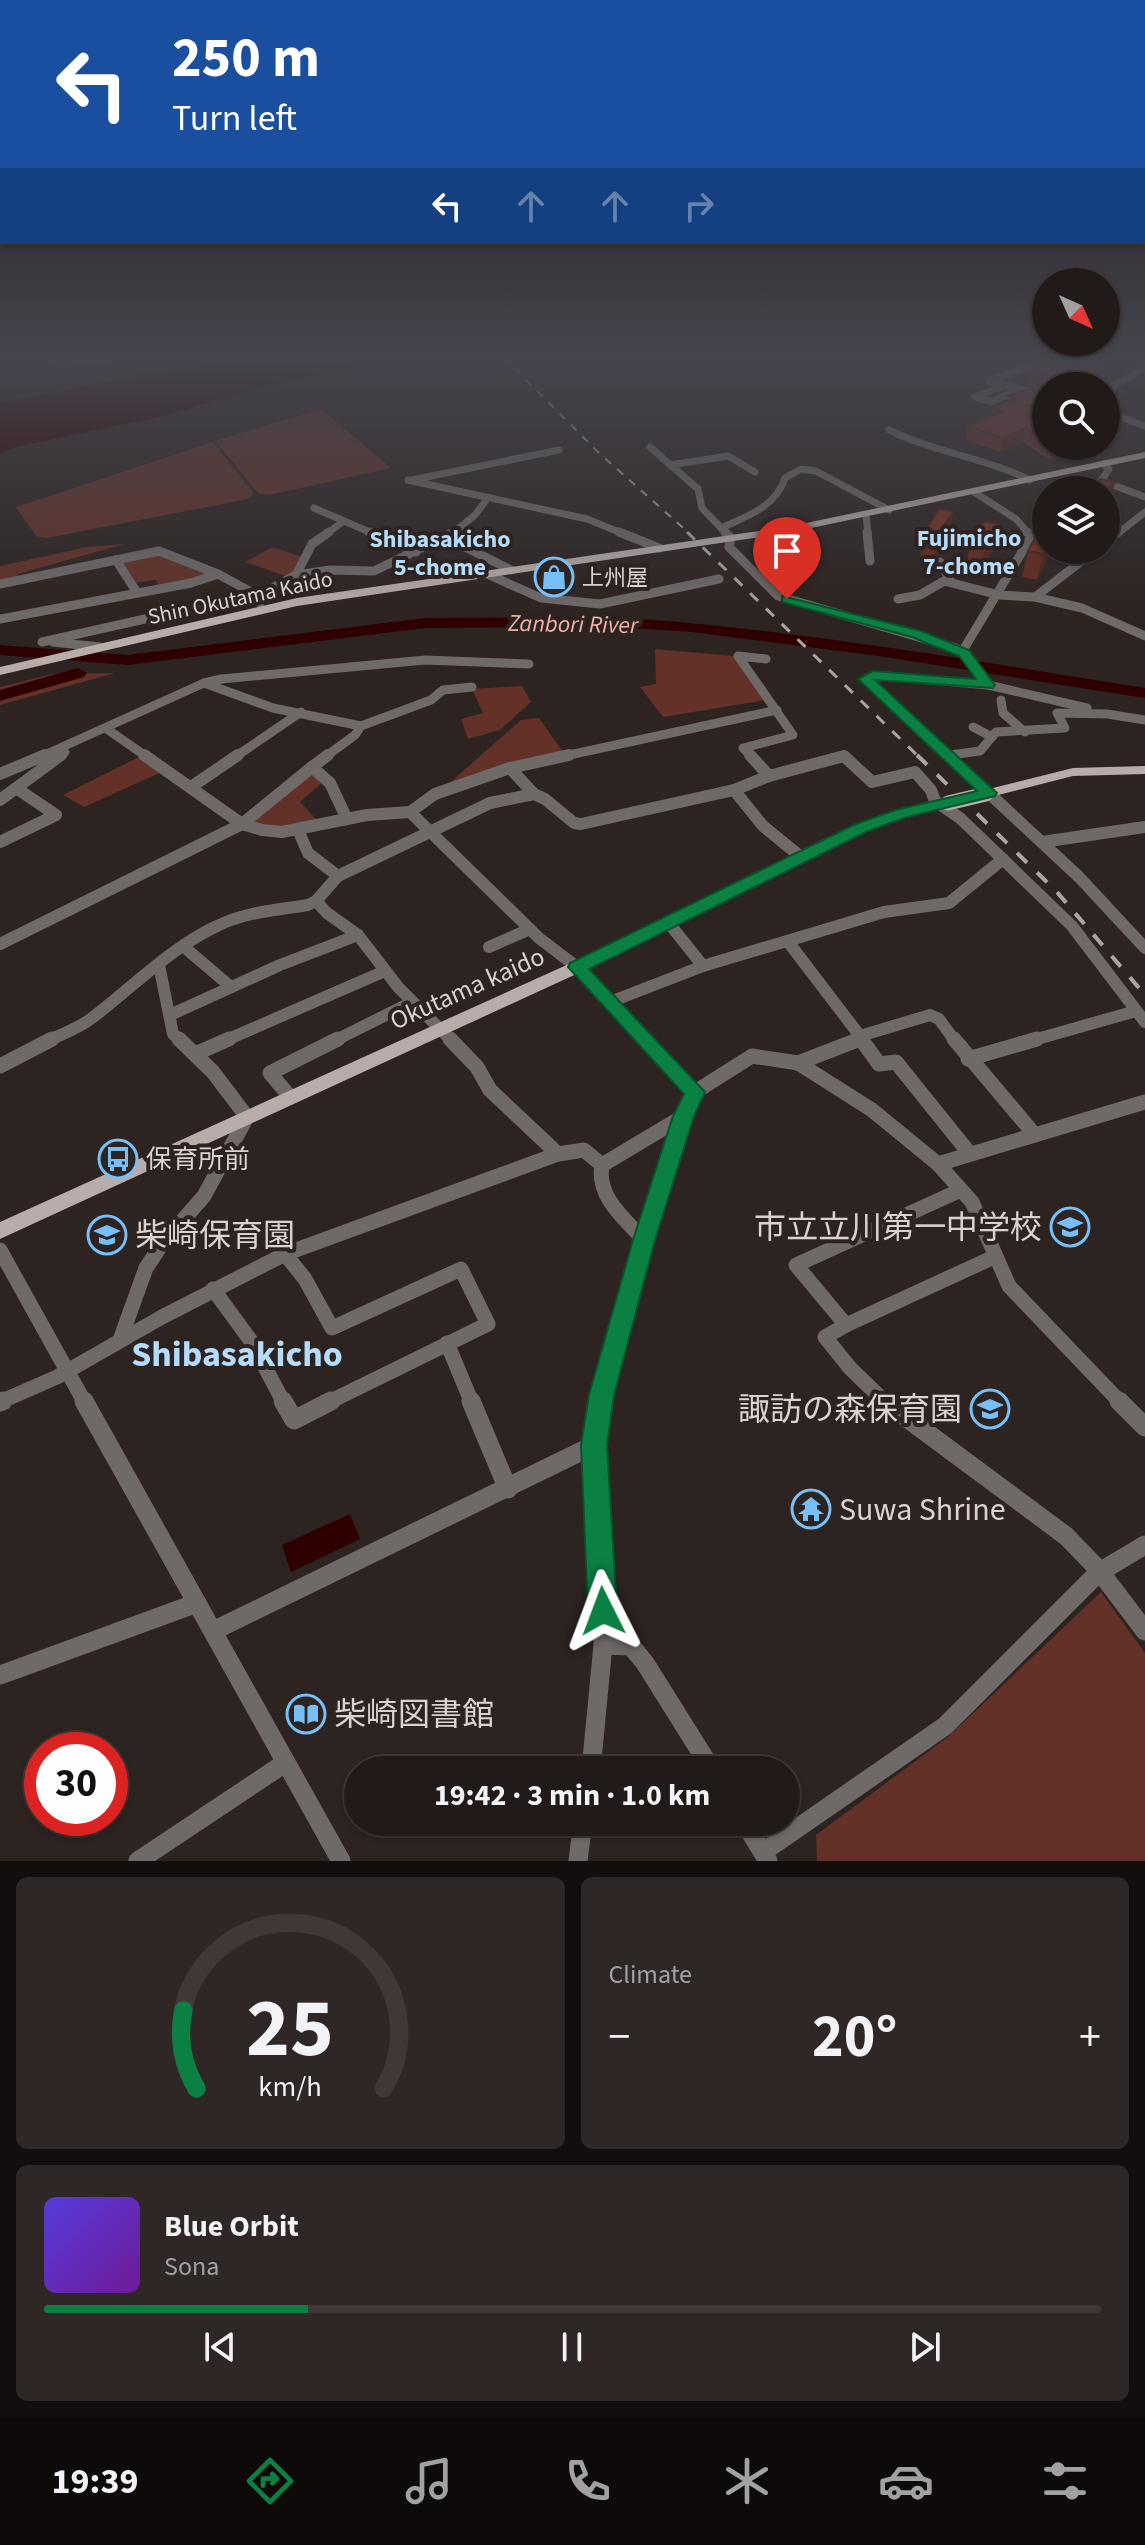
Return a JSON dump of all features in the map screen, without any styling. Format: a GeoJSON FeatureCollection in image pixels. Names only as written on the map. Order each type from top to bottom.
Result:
{"type":"FeatureCollection","features":[{"type":"Feature","properties":{"kind":"main road","name":"Shin Okutama Kaido"},"geometry":{"type":"LineString","coordinates":[[100,647],[297,602],[866,515],[1145,455]]}},
{"type":"Feature","properties":{"kind":"main road"},"geometry":{"type":"LineString","coordinates":[[0,671],[100,647]]}},
{"type":"Feature","properties":{"kind":"main road","name":"Okutama kaido"},"geometry":{"type":"LineString","coordinates":[[0,1231],[577,967],[875,823],[1073,772],[1145,770]]}},
{"type":"Feature","properties":{"kind":"street"},"geometry":{"type":"LineString","coordinates":[[913,444],[1006,466],[1030,480]]}},
{"type":"Feature","properties":{"kind":"street"},"geometry":{"type":"LineString","coordinates":[[650,447],[698,489],[702,508],[731,538],[729,547],[778,596],[916,634],[963,652],[986,681]]}},
{"type":"Feature","properties":{"kind":"street"},"geometry":{"type":"LineString","coordinates":[[559,450],[408,480],[587,519],[659,548]]}},
{"type":"Feature","properties":{"kind":"street"},"geometry":{"type":"LineString","coordinates":[[670,465],[728,456],[755,472]]}},
{"type":"Feature","properties":{"kind":"street"},"geometry":{"type":"LineString","coordinates":[[1104,464],[1109,469],[1105,476]]}},
{"type":"Feature","properties":{"kind":"street"},"geometry":{"type":"LineString","coordinates":[[721,528],[757,512],[784,488],[785,478],[801,469],[816,471],[889,510]]}},
{"type":"Feature","properties":{"kind":"street"},"geometry":{"type":"LineString","coordinates":[[1120,488],[1145,497]]}},
{"type":"Feature","properties":{"kind":"street"},"geometry":{"type":"LineString","coordinates":[[963,652],[999,595],[1030,535],[1016,519],[974,492]]}},
{"type":"Feature","properties":{"kind":"street"},"geometry":{"type":"LineString","coordinates":[[100,647],[42,642],[258,599],[296,575],[330,570],[374,571],[447,538],[475,515],[487,499]]}},
{"type":"Feature","properties":{"kind":"street"},"geometry":{"type":"LineString","coordinates":[[314,508],[416,552]]}},
{"type":"Feature","properties":{"kind":"street"},"geometry":{"type":"LineString","coordinates":[[1120,532],[1145,512]]}},
{"type":"Feature","properties":{"kind":"street"},"geometry":{"type":"LineString","coordinates":[[866,515],[870,561]]}},
{"type":"Feature","properties":{"kind":"street"},"geometry":{"type":"LineString","coordinates":[[296,575],[312,544],[344,521]]}},
{"type":"Feature","properties":{"kind":"street"},"geometry":{"type":"LineString","coordinates":[[1134,521],[1145,524]]}},
{"type":"Feature","properties":{"kind":"street"},"geometry":{"type":"LineString","coordinates":[[447,538],[511,570]]}},
{"type":"Feature","properties":{"kind":"street"},"geometry":{"type":"LineString","coordinates":[[0,584],[159,551],[218,574],[258,599]]}},
{"type":"Feature","properties":{"kind":"street"},"geometry":{"type":"LineString","coordinates":[[116,560],[136,591]]}},
{"type":"Feature","properties":{"kind":"street"},"geometry":{"type":"LineString","coordinates":[[940,562],[951,582]]}},
{"type":"Feature","properties":{"kind":"street"},"geometry":{"type":"LineString","coordinates":[[1035,597],[1078,564]]}},
{"type":"Feature","properties":{"kind":"street"},"geometry":{"type":"LineString","coordinates":[[0,619],[191,583],[218,574]]}},
{"type":"Feature","properties":{"kind":"street"},"geometry":{"type":"LineString","coordinates":[[487,574],[541,598],[600,604],[719,579]]}},
{"type":"Feature","properties":{"kind":"street"},"geometry":{"type":"LineString","coordinates":[[898,599],[920,595],[944,581],[951,582],[999,595],[1035,597],[1082,608],[1145,636]]}},
{"type":"Feature","properties":{"kind":"street"},"geometry":{"type":"LineString","coordinates":[[766,659],[738,656],[793,735],[743,748],[769,776]]}},
{"type":"Feature","properties":{"kind":"street"},"geometry":{"type":"LineString","coordinates":[[0,774],[204,683],[233,676],[375,663],[452,660],[529,664]]}},
{"type":"Feature","properties":{"kind":"street"},"geometry":{"type":"LineString","coordinates":[[1145,720],[986,681],[873,676],[866,679],[1079,877],[1145,948]]}},
{"type":"Feature","properties":{"kind":"street"},"geometry":{"type":"LineString","coordinates":[[204,683],[241,699],[361,726],[431,700],[443,690],[472,687]]}},
{"type":"Feature","properties":{"kind":"street"},"geometry":{"type":"LineString","coordinates":[[1001,700],[1003,713],[1025,732]]}},
{"type":"Feature","properties":{"kind":"street"},"geometry":{"type":"LineString","coordinates":[[104,730],[242,824],[252,829],[299,832],[346,817],[387,810],[410,812],[435,794],[510,768],[777,710]]}},
{"type":"Feature","properties":{"kind":"street"},"geometry":{"type":"LineString","coordinates":[[191,787],[301,712]]}},
{"type":"Feature","properties":{"kind":"street"},"geometry":{"type":"LineString","coordinates":[[950,755],[980,751],[996,732],[1065,728],[1057,713],[1107,714],[1145,720]]}},
{"type":"Feature","properties":{"kind":"street"},"geometry":{"type":"LineString","coordinates":[[0,930],[5,942],[242,824],[355,735],[361,726]]}},
{"type":"Feature","properties":{"kind":"street"},"geometry":{"type":"LineString","coordinates":[[973,727],[992,737]]}},
{"type":"Feature","properties":{"kind":"street"},"geometry":{"type":"LineString","coordinates":[[0,800],[59,756],[104,730]]}},
{"type":"Feature","properties":{"kind":"street"},"geometry":{"type":"LineString","coordinates":[[510,768],[534,794],[545,799],[574,823],[581,824],[734,790],[769,776],[844,756],[872,782],[915,772],[931,790],[935,801],[945,804],[1072,926],[1141,1016],[968,1059]]}},
{"type":"Feature","properties":{"kind":"street"},"geometry":{"type":"LineString","coordinates":[[0,762],[15,766]]}},
{"type":"Feature","properties":{"kind":"street"},"geometry":{"type":"LineString","coordinates":[[312,767],[330,783],[346,817]]}},
{"type":"Feature","properties":{"kind":"street"},"geometry":{"type":"LineString","coordinates":[[0,842],[56,815],[16,788]]}},
{"type":"Feature","properties":{"kind":"street"},"geometry":{"type":"LineString","coordinates":[[734,790],[763,826],[801,857]]}},
{"type":"Feature","properties":{"kind":"street"},"geometry":{"type":"LineString","coordinates":[[0,1066],[91,1019],[118,994],[183,946],[234,918],[297,908],[316,901],[338,876],[490,803],[534,794]]}},
{"type":"Feature","properties":{"kind":"street"},"geometry":{"type":"LineString","coordinates":[[410,812],[530,929],[577,967],[695,1092]]}},
{"type":"Feature","properties":{"kind":"street"},"geometry":{"type":"LineString","coordinates":[[1042,842],[1145,827]]}},
{"type":"Feature","properties":{"kind":"street"},"geometry":{"type":"LineString","coordinates":[[299,832],[302,849],[311,859],[338,876]]}},
{"type":"Feature","properties":{"kind":"street"},"geometry":{"type":"LineString","coordinates":[[610,1002],[703,966],[789,943],[884,912],[949,903],[1003,859]]}},
{"type":"Feature","properties":{"kind":"street"},"geometry":{"type":"LineString","coordinates":[[316,901],[327,913],[358,935],[412,1002],[477,1067],[490,1090],[558,1154]]}},
{"type":"Feature","properties":{"kind":"street"},"geometry":{"type":"LineString","coordinates":[[668,922],[703,966]]}},
{"type":"Feature","properties":{"kind":"street"},"geometry":{"type":"LineString","coordinates":[[489,947],[530,929]]}},
{"type":"Feature","properties":{"kind":"street"},"geometry":{"type":"LineString","coordinates":[[170,1015],[358,935]]}},
{"type":"Feature","properties":{"kind":"street"},"geometry":{"type":"LineString","coordinates":[[789,943],[879,1064],[896,1062],[970,1154]]}},
{"type":"Feature","properties":{"kind":"street"},"geometry":{"type":"LineString","coordinates":[[183,946],[231,987]]}},
{"type":"Feature","properties":{"kind":"street"},"geometry":{"type":"LineString","coordinates":[[120,1340],[146,1268],[162,1244],[204,1196],[247,1117],[232,1093],[173,1034],[159,965]]}},
{"type":"Feature","properties":{"kind":"street"},"geometry":{"type":"LineString","coordinates":[[195,1054],[385,971]]}},
{"type":"Feature","properties":{"kind":"street"},"geometry":{"type":"LineString","coordinates":[[290,1097],[270,1073],[412,1002]]}},
{"type":"Feature","properties":{"kind":"street"},"geometry":{"type":"LineString","coordinates":[[798,1063],[930,1015],[939,1019],[968,1059],[1035,1135]]}},
{"type":"Feature","properties":{"kind":"street"},"geometry":{"type":"LineString","coordinates":[[592,1756],[603,1645],[594,1445],[602,1395],[644,1240],[684,1116],[695,1092],[752,1056],[798,1063],[872,1110],[938,1164],[972,1202],[1009,1286],[1145,1427]]}},
{"type":"Feature","properties":{"kind":"street"},"geometry":{"type":"LineString","coordinates":[[938,1164],[1145,1102]]}},
{"type":"Feature","properties":{"kind":"street"},"geometry":{"type":"LineString","coordinates":[[644,1240],[599,1187],[598,1174],[602,1165],[684,1116]]}},
{"type":"Feature","properties":{"kind":"street"},"geometry":{"type":"LineString","coordinates":[[0,1402],[67,1371],[213,1289],[285,1254],[558,1154],[584,1150],[602,1165]]}},
{"type":"Feature","properties":{"kind":"street"},"geometry":{"type":"LineString","coordinates":[[846,1325],[796,1265],[961,1190]]}},
{"type":"Feature","properties":{"kind":"street"},"geometry":{"type":"LineString","coordinates":[[0,1250],[341,1861]]}},
{"type":"Feature","properties":{"kind":"street"},"geometry":{"type":"LineString","coordinates":[[213,1289],[251,1341],[294,1420],[488,1324],[461,1269],[332,1328],[305,1279],[285,1254]]}},
{"type":"Feature","properties":{"kind":"street"},"geometry":{"type":"LineString","coordinates":[[994,1257],[825,1337],[849,1371],[901,1417],[1069,1538],[1145,1631]]}},
{"type":"Feature","properties":{"kind":"street"},"geometry":{"type":"LineString","coordinates":[[447,1343],[508,1489]]}},
{"type":"Feature","properties":{"kind":"street"},"geometry":{"type":"LineString","coordinates":[[213,1631],[594,1445]]}},
{"type":"Feature","properties":{"kind":"street"},"geometry":{"type":"LineString","coordinates":[[753,1836],[766,1857],[945,1726],[1098,1573],[1145,1545]]}},
{"type":"Feature","properties":{"kind":"street"},"geometry":{"type":"LineString","coordinates":[[0,1675],[197,1603]]}},
{"type":"Feature","properties":{"kind":"street"},"geometry":{"type":"LineString","coordinates":[[603,1645],[631,1646],[703,1756]]}},
{"type":"Feature","properties":{"kind":"street"},"geometry":{"type":"LineString","coordinates":[[138,1861],[285,1763]]}},
{"type":"Feature","properties":{"kind":"street"},"geometry":{"type":"LineString","coordinates":[[578,1861],[581,1836]]}},
{"type":"Feature","properties":{"kind":"shaded area"},"geometry":{"type":"Polygon","coordinates":[[[0,444],[31,444],[16,447],[0,453],[0,444]]]}},
{"type":"Feature","properties":{"kind":"shaded area"},"geometry":{"type":"Polygon","coordinates":[[[207,444],[214,444],[254,494],[248,499],[47,538],[36,536],[16,507],[207,444]]]}},
{"type":"Feature","properties":{"kind":"shaded area"},"geometry":{"type":"Polygon","coordinates":[[[217,444],[363,444],[391,468],[269,495],[258,493],[217,444]]]}},
{"type":"Feature","properties":{"kind":"shaded area"},"geometry":{"type":"Polygon","coordinates":[[[124,544],[18,574],[16,580],[0,583],[0,566],[87,547],[124,544]]]}},
{"type":"Feature","properties":{"kind":"shaded area"},"geometry":{"type":"Polygon","coordinates":[[[273,547],[302,557],[289,577],[245,562],[273,547]]]}},
{"type":"Feature","properties":{"kind":"shaded area"},"geometry":{"type":"Polygon","coordinates":[[[159,553],[209,575],[159,586],[156,580],[135,583],[120,561],[159,553]]]}},
{"type":"Feature","properties":{"kind":"shaded area"},"geometry":{"type":"Polygon","coordinates":[[[655,649],[734,656],[765,700],[663,717],[640,687],[656,684],[655,649]]]}},
{"type":"Feature","properties":{"kind":"shaded area"},"geometry":{"type":"Polygon","coordinates":[[[115,673],[0,705],[0,687],[53,674],[115,673]]]}},
{"type":"Feature","properties":{"kind":"shaded area"},"geometry":{"type":"Polygon","coordinates":[[[522,686],[531,702],[500,730],[468,739],[461,719],[483,713],[472,689],[522,686]]]}},
{"type":"Feature","properties":{"kind":"shaded area"},"geometry":{"type":"Polygon","coordinates":[[[539,718],[565,755],[445,787],[521,720],[539,718]]]}},
{"type":"Feature","properties":{"kind":"shaded area"},"geometry":{"type":"Polygon","coordinates":[[[141,756],[162,772],[84,807],[63,795],[141,756]]]}},
{"type":"Feature","properties":{"kind":"shaded area"},"geometry":{"type":"Polygon","coordinates":[[[309,771],[324,781],[300,802],[321,824],[302,830],[246,822],[309,771]]]}},
{"type":"Feature","properties":{"kind":"shaded area"},"geometry":{"type":"Polygon","coordinates":[[[350,1514],[360,1539],[291,1572],[282,1545],[350,1514]]]}},
{"type":"Feature","properties":{"kind":"shaded area"},"geometry":{"type":"Polygon","coordinates":[[[1101,1592],[1145,1653],[1145,1861],[817,1861],[816,1835],[948,1737],[1101,1592]]]}},
{"type":"Feature","properties":{"kind":"building"},"geometry":{"type":"Polygon","coordinates":[[[939,509],[953,512],[937,535],[924,533],[939,509]]]}},
{"type":"Feature","properties":{"kind":"building"},"geometry":{"type":"Polygon","coordinates":[[[984,522],[999,524],[985,548],[970,546],[984,522]]]}},
{"type":"Feature","properties":{"kind":"waterway","name":"Zanbori River"},"geometry":{"type":"LineString","coordinates":[[0,650],[128,660],[425,623],[615,622],[692,627],[879,651],[1145,693]]}},
{"type":"Feature","properties":{"kind":"waterway"},"geometry":{"type":"LineString","coordinates":[[0,696],[78,673]]}},
{"type":"Feature","properties":{"kind":"railway"},"geometry":{"type":"LineString","coordinates":[[590,444],[690,534]]}},
{"type":"Feature","properties":{"kind":"railway"},"geometry":{"type":"LineString","coordinates":[[687,532],[919,757]]}},
{"type":"Feature","properties":{"kind":"railway"},"geometry":{"type":"LineString","coordinates":[[917,755],[1057,892],[1145,995]]}},
{"type":"Feature","properties":{"kind":"place","name":"上州屋"},"geometry":{"type":"Point","coordinates":[554,577]}},
{"type":"Feature","properties":{"kind":"place","name":"保育所前"},"geometry":{"type":"Point","coordinates":[118,1159]}},
{"type":"Feature","properties":{"kind":"place","name":"市立立川第一中学校"},"geometry":{"type":"Point","coordinates":[1070,1227]}},
{"type":"Feature","properties":{"kind":"place","name":"柴崎保育園"},"geometry":{"type":"Point","coordinates":[107,1235]}},
{"type":"Feature","properties":{"kind":"place","name":"諏訪の森保育園"},"geometry":{"type":"Point","coordinates":[990,1409]}},
{"type":"Feature","properties":{"kind":"place","name":"Suwa Shrine"},"geometry":{"type":"Point","coordinates":[811,1509]}},
{"type":"Feature","properties":{"kind":"place","name":"柴崎図書館"},"geometry":{"type":"Point","coordinates":[306,1714]}},
{"type":"Feature","properties":{"kind":"district","name":"Fujimicho 7-chome"},"geometry":{"type":"Point","coordinates":[969,552]}},
{"type":"Feature","properties":{"kind":"district","name":"Shibasakicho 5-chome"},"geometry":{"type":"Point","coordinates":[440,553]}},
{"type":"Feature","properties":{"kind":"district","name":"Shibasakicho"},"geometry":{"type":"Point","coordinates":[237,1353]}},
{"type":"Feature","properties":{"kind":"route"},"geometry":{"type":"LineString","coordinates":[[603,1611],[594,1445],[602,1395],[644,1240],[684,1116],[695,1092],[577,967],[862,828],[902,814],[989,793],[866,679],[873,676],[988,685],[964,653],[916,634],[787,599]]}}]}
